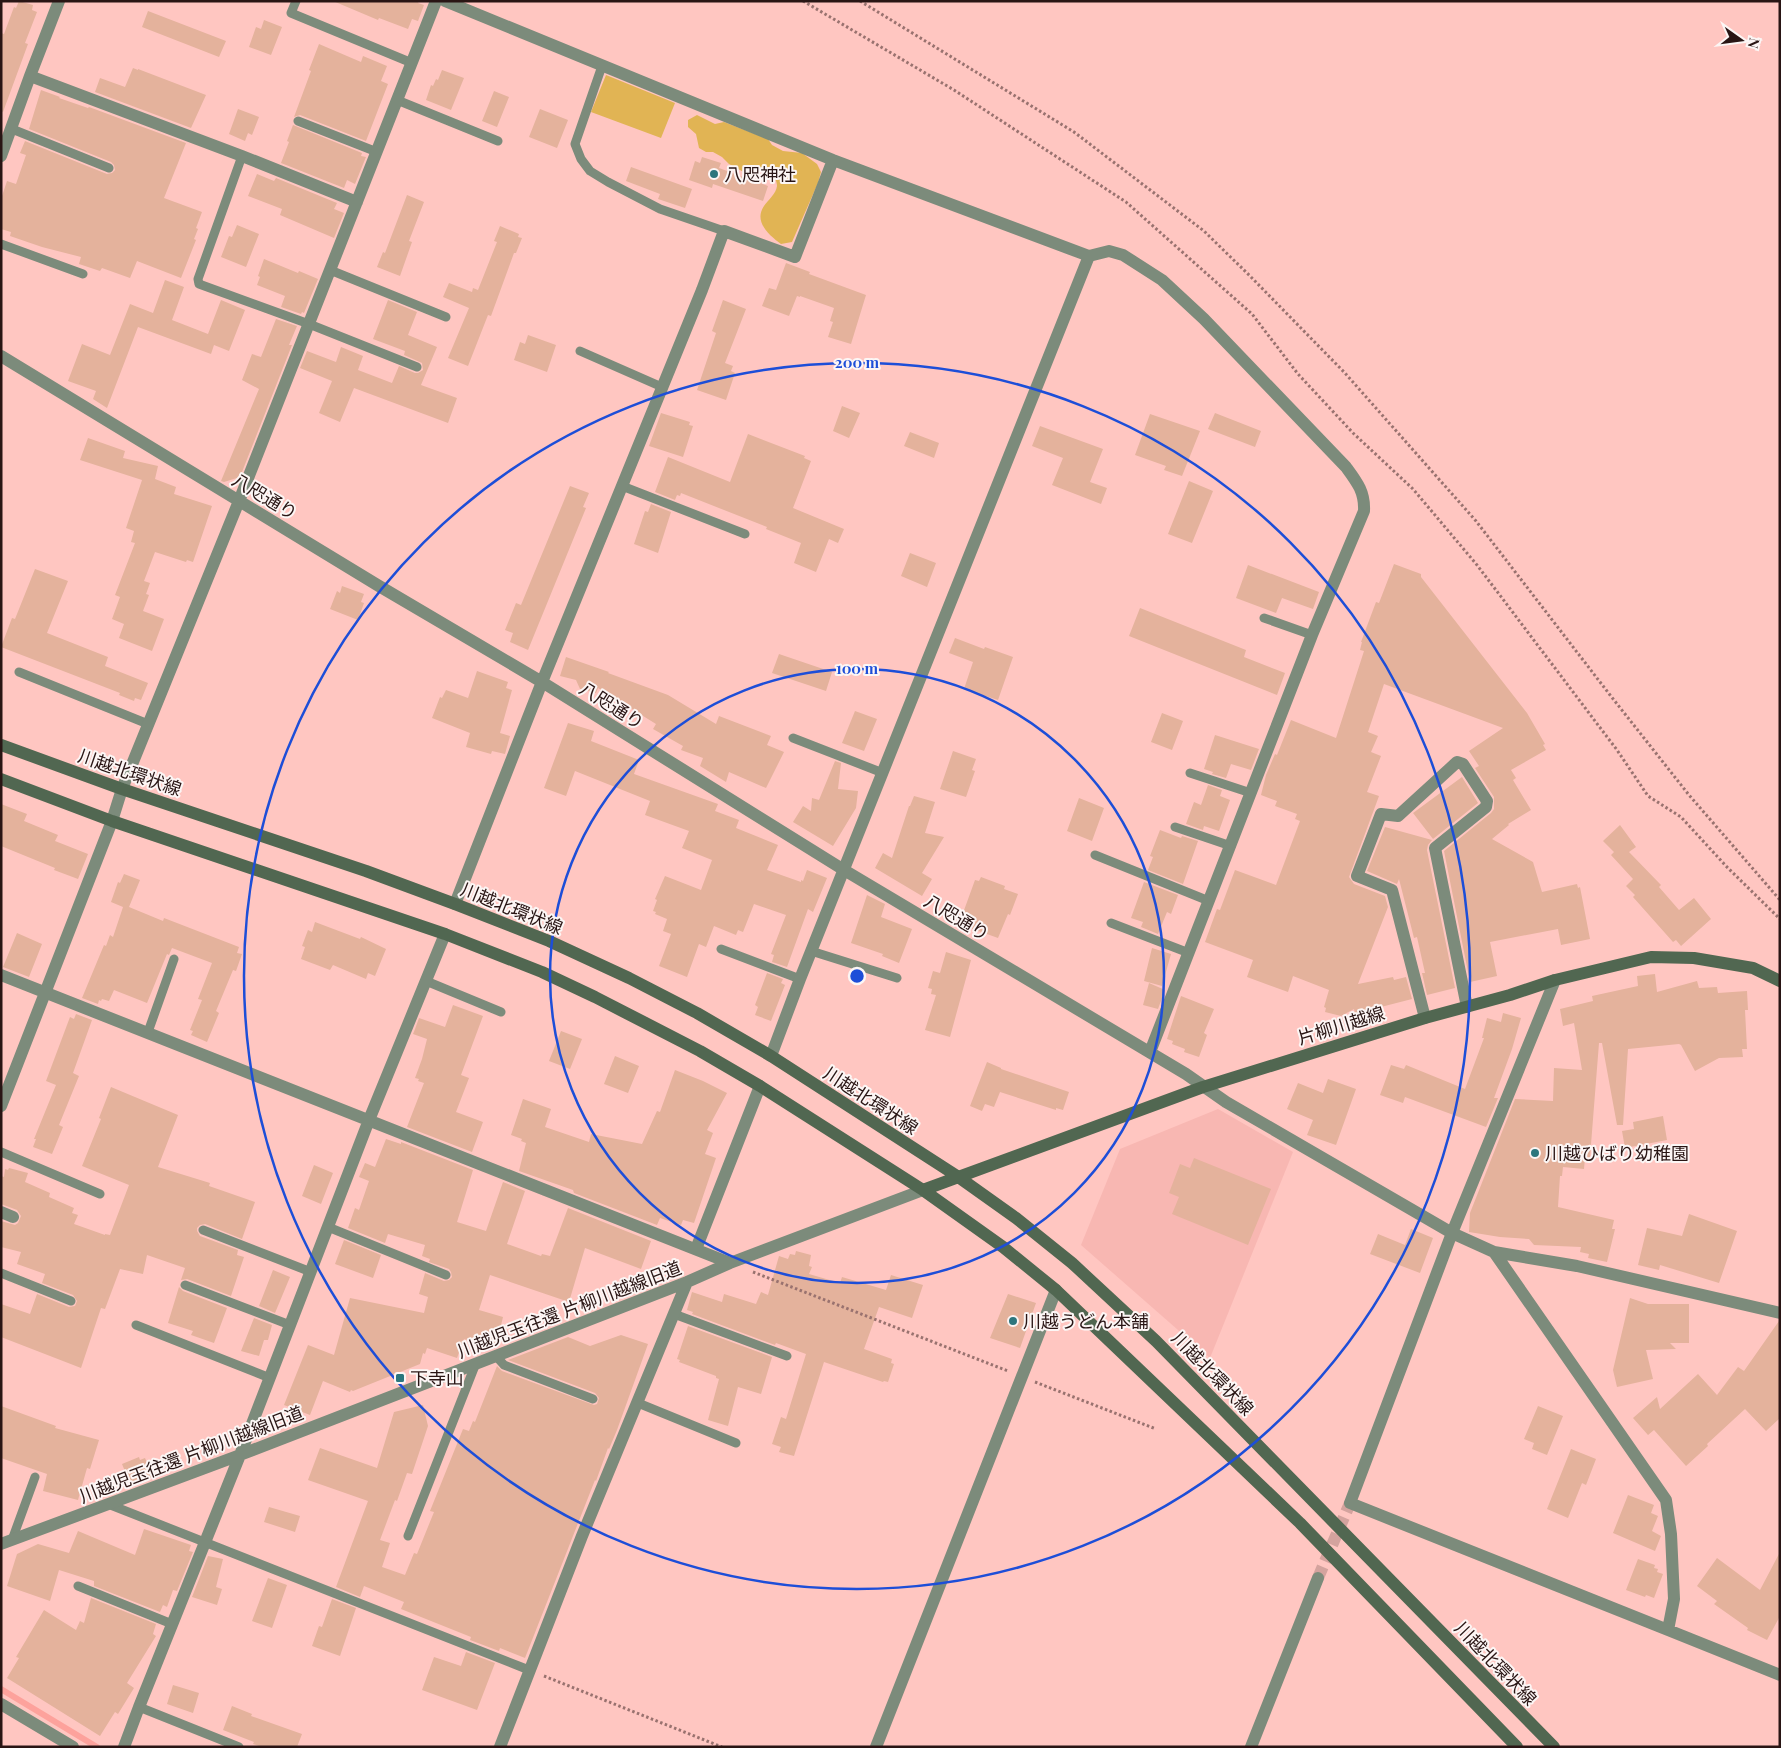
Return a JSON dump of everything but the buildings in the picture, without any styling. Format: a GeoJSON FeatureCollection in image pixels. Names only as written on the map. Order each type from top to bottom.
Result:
{"type":"FeatureCollection","features":[{"type":"Feature","properties":{"kind":"main road","name":"川越北環状線"},"geometry":{"type":"LineString","coordinates":[[1,745],[122,789],[366,871],[549,941],[629,978],[697,1013],[771,1056],[957,1176],[1016,1218],[1072,1263],[1156,1341],[1554,1747]]}},
{"type":"Feature","properties":{"kind":"main road"},"geometry":{"type":"LineString","coordinates":[[1,779],[112,821],[445,934],[542,972],[700,1051],[760,1086],[923,1190],[1003,1247],[1056,1290],[1300,1523],[1517,1747]]}},
{"type":"Feature","properties":{"kind":"main road","name":"片柳川越線"},"geometry":{"type":"LineString","coordinates":[[923,1190],[1203,1087],[1554,980],[1651,957],[1694,958],[1752,968],[1780,981]]}},
{"type":"Feature","properties":{"kind":"street"},"geometry":{"type":"LineString","coordinates":[[1,156],[59,1]]}},
{"type":"Feature","properties":{"kind":"street"},"geometry":{"type":"LineString","coordinates":[[1,1106],[112,821],[122,789],[239,501],[436,1]]}},
{"type":"Feature","properties":{"kind":"street"},"geometry":{"type":"LineString","coordinates":[[444,1],[833,160],[1089,256],[1109,251],[1123,255],[1162,280],[1204,319],[1346,467],[1361,488],[1364,512],[1312,634],[1150,1052]]}},
{"type":"Feature","properties":{"kind":"street"},"geometry":{"type":"LineString","coordinates":[[30,76],[242,156],[357,202]]}},
{"type":"Feature","properties":{"kind":"street"},"geometry":{"type":"LineString","coordinates":[[456,904],[542,682],[702,290],[724,230],[795,257],[833,160]]}},
{"type":"Feature","properties":{"kind":"street"},"geometry":{"type":"LineString","coordinates":[[771,1056],[811,951],[1089,256]]}},
{"type":"Feature","properties":{"kind":"street","name":"八咫通り"},"geometry":{"type":"LineString","coordinates":[[1,356],[542,682],[844,870],[1150,1052],[1226,1102],[1452,1233],[1494,1252],[1577,1266],[1780,1313]]}},
{"type":"Feature","properties":{"kind":"street"},"geometry":{"type":"LineString","coordinates":[[1425,1018],[1392,890],[1357,876],[1381,814],[1398,816],[1457,762],[1463,764],[1487,801],[1486,807],[1434,848],[1467,1007]]}},
{"type":"Feature","properties":{"kind":"street"},"geometry":{"type":"LineString","coordinates":[[124,1747],[240,1455],[369,1120],[445,934]]}},
{"type":"Feature","properties":{"kind":"street"},"geometry":{"type":"LineString","coordinates":[[1,975],[730,1263]]}},
{"type":"Feature","properties":{"kind":"street"},"geometry":{"type":"LineString","coordinates":[[1554,980],[1452,1233],[1350,1503],[1780,1675]]}},
{"type":"Feature","properties":{"kind":"street"},"geometry":{"type":"LineString","coordinates":[[696,1249],[760,1086]]}},
{"type":"Feature","properties":{"kind":"street","name":"川越児玉往還 片柳川越線旧道"},"geometry":{"type":"LineString","coordinates":[[7,1542],[240,1455],[687,1282],[730,1263],[923,1190]]}},
{"type":"Feature","properties":{"kind":"street"},"geometry":{"type":"LineString","coordinates":[[1494,1252],[1666,1500],[1671,1534],[1674,1599],[1668,1630]]}},
{"type":"Feature","properties":{"kind":"street"},"geometry":{"type":"LineString","coordinates":[[500,1747],[582,1536],[687,1282]]}},
{"type":"Feature","properties":{"kind":"street"},"geometry":{"type":"LineString","coordinates":[[876,1747],[1056,1290]]}},
{"type":"Feature","properties":{"kind":"street"},"geometry":{"type":"LineString","coordinates":[[1251,1747],[1318,1578]]}},
{"type":"Feature","properties":{"kind":"street"},"geometry":{"type":"LineString","coordinates":[[1,1704],[73,1747]]}},
{"type":"Feature","properties":{"kind":"lane"},"geometry":{"type":"LineString","coordinates":[[296,1],[291,13],[412,63]]}},
{"type":"Feature","properties":{"kind":"lane"},"geometry":{"type":"LineString","coordinates":[[602,66],[575,144],[581,159],[590,171],[660,209],[724,230]]}},
{"type":"Feature","properties":{"kind":"lane"},"geometry":{"type":"LineString","coordinates":[[397,100],[498,141]]}},
{"type":"Feature","properties":{"kind":"lane"},"geometry":{"type":"LineString","coordinates":[[298,121],[377,152]]}},
{"type":"Feature","properties":{"kind":"lane"},"geometry":{"type":"LineString","coordinates":[[12,129],[109,168]]}},
{"type":"Feature","properties":{"kind":"lane"},"geometry":{"type":"LineString","coordinates":[[242,156],[198,279],[199,284],[309,324],[417,367]]}},
{"type":"Feature","properties":{"kind":"lane"},"geometry":{"type":"LineString","coordinates":[[1,244],[83,274]]}},
{"type":"Feature","properties":{"kind":"lane"},"geometry":{"type":"LineString","coordinates":[[330,270],[446,317]]}},
{"type":"Feature","properties":{"kind":"lane"},"geometry":{"type":"LineString","coordinates":[[580,352],[662,387]]}},
{"type":"Feature","properties":{"kind":"lane"},"geometry":{"type":"LineString","coordinates":[[622,486],[745,534]]}},
{"type":"Feature","properties":{"kind":"lane"},"geometry":{"type":"LineString","coordinates":[[1264,618],[1312,634]]}},
{"type":"Feature","properties":{"kind":"lane"},"geometry":{"type":"LineString","coordinates":[[19,672],[148,724]]}},
{"type":"Feature","properties":{"kind":"lane"},"geometry":{"type":"LineString","coordinates":[[793,738],[883,773]]}},
{"type":"Feature","properties":{"kind":"lane"},"geometry":{"type":"LineString","coordinates":[[1190,773],[1251,794]]}},
{"type":"Feature","properties":{"kind":"lane"},"geometry":{"type":"LineString","coordinates":[[1176,827],[1231,846]]}},
{"type":"Feature","properties":{"kind":"lane"},"geometry":{"type":"LineString","coordinates":[[1095,855],[1209,901]]}},
{"type":"Feature","properties":{"kind":"lane"},"geometry":{"type":"LineString","coordinates":[[1111,923],[1189,953]]}},
{"type":"Feature","properties":{"kind":"lane"},"geometry":{"type":"LineString","coordinates":[[721,949],[800,979]]}},
{"type":"Feature","properties":{"kind":"lane"},"geometry":{"type":"LineString","coordinates":[[811,951],[897,978]]}},
{"type":"Feature","properties":{"kind":"lane"},"geometry":{"type":"LineString","coordinates":[[148,1032],[174,959]]}},
{"type":"Feature","properties":{"kind":"lane"},"geometry":{"type":"LineString","coordinates":[[426,982],[501,1012]]}},
{"type":"Feature","properties":{"kind":"lane"},"geometry":{"type":"LineString","coordinates":[[1,1152],[100,1194]]}},
{"type":"Feature","properties":{"kind":"lane"},"geometry":{"type":"LineString","coordinates":[[328,1227],[446,1275]]}},
{"type":"Feature","properties":{"kind":"lane"},"geometry":{"type":"LineString","coordinates":[[203,1230],[311,1272]]}},
{"type":"Feature","properties":{"kind":"lane"},"geometry":{"type":"LineString","coordinates":[[1,1273],[71,1301]]}},
{"type":"Feature","properties":{"kind":"lane"},"geometry":{"type":"LineString","coordinates":[[185,1285],[290,1325]]}},
{"type":"Feature","properties":{"kind":"lane"},"geometry":{"type":"LineString","coordinates":[[674,1314],[787,1356]]}},
{"type":"Feature","properties":{"kind":"lane"},"geometry":{"type":"LineString","coordinates":[[136,1325],[270,1378]]}},
{"type":"Feature","properties":{"kind":"lane"},"geometry":{"type":"LineString","coordinates":[[496,1356],[504,1364],[593,1400]]}},
{"type":"Feature","properties":{"kind":"lane"},"geometry":{"type":"LineString","coordinates":[[408,1536],[476,1363]]}},
{"type":"Feature","properties":{"kind":"lane"},"geometry":{"type":"LineString","coordinates":[[638,1403],[736,1443]]}},
{"type":"Feature","properties":{"kind":"lane"},"geometry":{"type":"LineString","coordinates":[[7,1542],[35,1477]]}},
{"type":"Feature","properties":{"kind":"lane"},"geometry":{"type":"LineString","coordinates":[[108,1504],[529,1670]]}},
{"type":"Feature","properties":{"kind":"lane"},"geometry":{"type":"LineString","coordinates":[[78,1586],[172,1624]]}},
{"type":"Feature","properties":{"kind":"lane"},"geometry":{"type":"LineString","coordinates":[[139,1707],[239,1747]]}},
{"type":"Feature","properties":{"kind":"path"},"geometry":{"type":"LineString","coordinates":[[860,1],[1074,132],[1204,231],[1344,372],[1476,521],[1604,688],[1683,787],[1780,900]]}},
{"type":"Feature","properties":{"kind":"path"},"geometry":{"type":"LineString","coordinates":[[730,1263],[1156,1429]]}},
{"type":"Feature","properties":{"kind":"path"},"geometry":{"type":"LineString","coordinates":[[529,1670],[722,1747]]}},
{"type":"Feature","properties":{"kind":"shaded area"},"geometry":{"type":"Polygon","coordinates":[[[606,75],[675,103],[661,138],[591,112],[606,75]]]}},
{"type":"Feature","properties":{"kind":"shaded area"},"geometry":{"type":"Polygon","coordinates":[[[697,115],[715,124],[724,122],[768,139],[772,145],[783,151],[802,153],[817,164],[821,172],[818,183],[792,242],[781,244],[768,233],[760,218],[764,206],[775,192],[777,186],[771,172],[762,170],[749,175],[713,152],[706,152],[699,148],[696,134],[688,127],[688,120],[697,115]]]}},
{"type":"Feature","properties":{"kind":"shaded area"},"geometry":{"type":"Polygon","coordinates":[[[1218,1109],[1293,1152],[1210,1358],[1081,1245],[1120,1149],[1218,1109]]]}},
{"type":"Feature","properties":{"kind":"waterway"},"geometry":{"type":"LineString","coordinates":[[1,1689],[97,1747]]}},
{"type":"Feature","properties":{"kind":"tunnel"},"geometry":{"type":"LineString","coordinates":[[1318,1578],[1350,1503]]}},
{"type":"Feature","properties":{"kind":"place","name":"八咫神社"},"geometry":{"type":"Point","coordinates":[714,174]}},
{"type":"Feature","properties":{"kind":"place","name":"川越ひばり幼稚園"},"geometry":{"type":"Point","coordinates":[1535,1153]}},
{"type":"Feature","properties":{"kind":"place","name":"川越うどん本舗"},"geometry":{"type":"Point","coordinates":[1013,1321]}},
{"type":"Feature","properties":{"kind":"place","name":"下寺山"},"geometry":{"type":"Point","coordinates":[400,1378]}}]}
